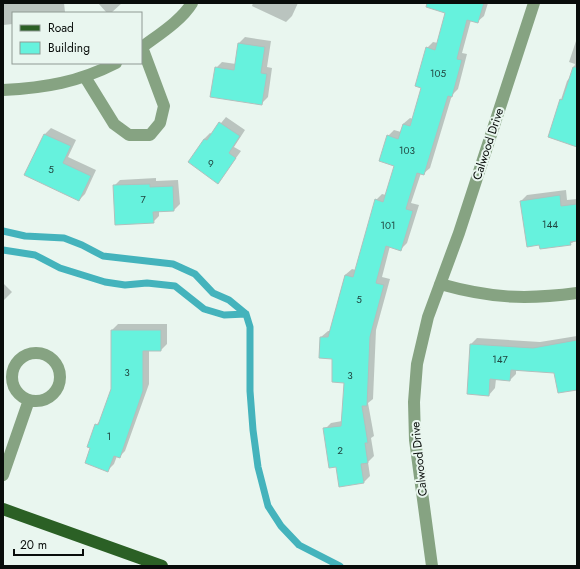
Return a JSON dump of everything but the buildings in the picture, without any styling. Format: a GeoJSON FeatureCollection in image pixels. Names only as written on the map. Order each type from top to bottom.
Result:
{"type":"FeatureCollection","features":[{"type":"Feature","properties":{"kind":"main road"},"geometry":{"type":"LineString","coordinates":[[3,509],[162,566]]}},
{"type":"Feature","properties":{"kind":"street"},"geometry":{"type":"LineString","coordinates":[[85,77],[114,124],[129,135],[150,134],[160,123],[164,106],[142,48],[189,9],[192,3]]}},
{"type":"Feature","properties":{"kind":"street","name":"Calwood Drive"},"geometry":{"type":"LineString","coordinates":[[432,566],[415,440],[414,402],[417,364],[423,335],[459,233],[534,3]]}},
{"type":"Feature","properties":{"kind":"street"},"geometry":{"type":"LineString","coordinates":[[3,90],[37,89],[72,82],[114,64]]}},
{"type":"Feature","properties":{"kind":"street"},"geometry":{"type":"LineString","coordinates":[[440,284],[473,294],[502,298],[532,298],[577,293]]}},
{"type":"Feature","properties":{"kind":"street"},"geometry":{"type":"LineString","coordinates":[[41,354],[48,356],[58,367],[60,382],[55,392],[45,400],[37,402],[29,400],[16,390],[12,374],[20,360],[26,356],[41,354]]}},
{"type":"Feature","properties":{"kind":"street"},"geometry":{"type":"LineString","coordinates":[[3,475],[29,400]]}},
{"type":"Feature","properties":{"kind":"waterway"},"geometry":{"type":"LineString","coordinates":[[3,231],[25,236],[64,238],[103,256],[173,264],[195,274],[213,293],[229,300],[246,314],[250,327],[250,391],[253,430],[258,467],[268,506],[281,526],[299,545],[340,566]]}},
{"type":"Feature","properties":{"kind":"waterway"},"geometry":{"type":"LineString","coordinates":[[3,250],[35,255],[60,268],[105,282],[125,285],[147,283],[175,286],[204,309],[224,315],[246,314]]}}]}
